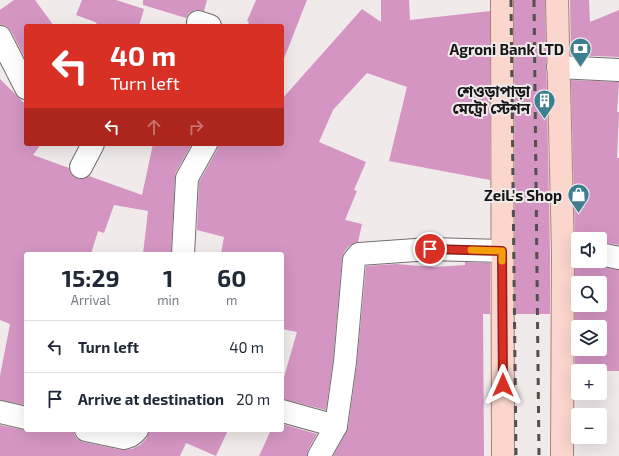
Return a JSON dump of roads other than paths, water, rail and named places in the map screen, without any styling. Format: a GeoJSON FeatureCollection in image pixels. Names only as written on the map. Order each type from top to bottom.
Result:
{"type":"FeatureCollection","features":[{"type":"Feature","properties":{"kind":"main road"},"geometry":{"type":"LineString","coordinates":[[502,0],[503,456]]}},
{"type":"Feature","properties":{"kind":"main road"},"geometry":{"type":"LineString","coordinates":[[557,0],[558,67],[570,253],[562,456]]}},
{"type":"Feature","properties":{"kind":"street"},"geometry":{"type":"LineString","coordinates":[[0,37],[24,84]]}},
{"type":"Feature","properties":{"kind":"street"},"geometry":{"type":"LineString","coordinates":[[558,67],[619,70]]}},
{"type":"Feature","properties":{"kind":"street"},"geometry":{"type":"LineString","coordinates":[[82,167],[92,146]]}},
{"type":"Feature","properties":{"kind":"street"},"geometry":{"type":"LineString","coordinates":[[183,252],[187,178],[205,146]]}},
{"type":"Feature","properties":{"kind":"street"},"geometry":{"type":"LineString","coordinates":[[319,456],[336,426],[345,362],[354,260],[357,255],[430,249],[502,251]]}},
{"type":"Feature","properties":{"kind":"street"},"geometry":{"type":"LineString","coordinates":[[607,255],[619,258]]}},
{"type":"Feature","properties":{"kind":"street"},"geometry":{"type":"LineString","coordinates":[[0,412],[24,418]]}},
{"type":"Feature","properties":{"kind":"street"},"geometry":{"type":"LineString","coordinates":[[284,412],[336,426]]}},
{"type":"Feature","properties":{"kind":"street"},"geometry":{"type":"LineString","coordinates":[[96,432],[128,438],[135,432]]}},
{"type":"Feature","properties":{"kind":"railway"},"geometry":{"type":"LineString","coordinates":[[511,0],[516,456]]}},
{"type":"Feature","properties":{"kind":"railway"},"geometry":{"type":"LineString","coordinates":[[534,0],[539,456]]}},
{"type":"Feature","properties":{"kind":"place","name":"Agroni Bank LTD"},"geometry":{"type":"Point","coordinates":[580,68]}},
{"type":"Feature","properties":{"kind":"place","name":"শেওড়াপাড়া মেট্রো স্টেশন"},"geometry":{"type":"Point","coordinates":[545,120]}},
{"type":"Feature","properties":{"kind":"place","name":"ZeiL's Shop"},"geometry":{"type":"Point","coordinates":[578,214]}}]}
